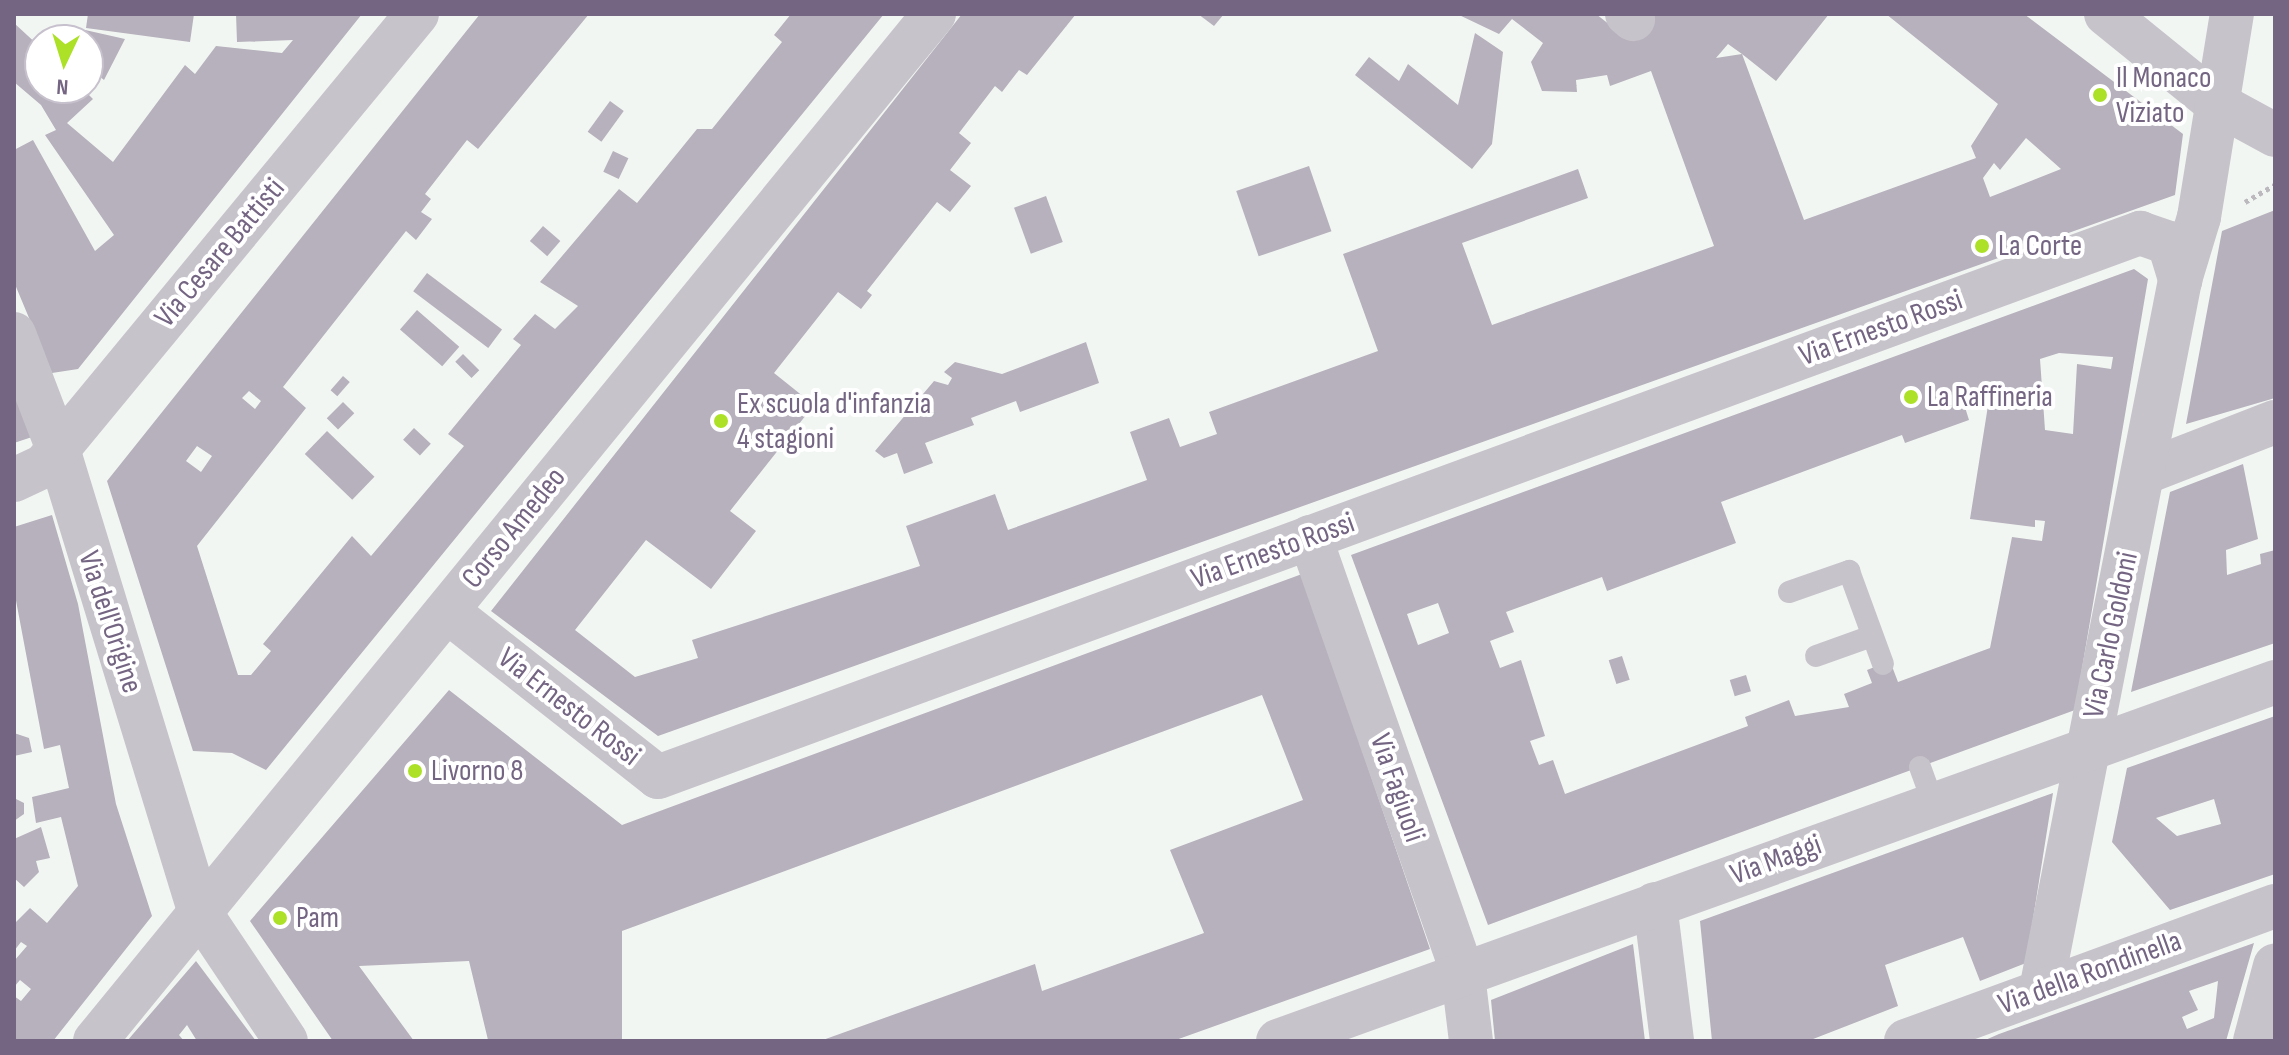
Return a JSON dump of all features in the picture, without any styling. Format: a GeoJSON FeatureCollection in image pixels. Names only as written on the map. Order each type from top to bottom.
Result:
{"type":"FeatureCollection","features":[{"type":"Feature","properties":{"kind":"street","name":"Via Cesare Battisti"},"geometry":{"type":"LineString","coordinates":[[14,480],[44,466],[417,14]]}},
{"type":"Feature","properties":{"kind":"street","name":"Corso Amedeo"},"geometry":{"type":"LineString","coordinates":[[95,1041],[934,14]]}},
{"type":"Feature","properties":{"kind":"street"},"geometry":{"type":"LineString","coordinates":[[2106,14],[2216,103],[2275,135]]}},
{"type":"Feature","properties":{"kind":"street"},"geometry":{"type":"LineString","coordinates":[[2216,103],[2232,14]]}},
{"type":"Feature","properties":{"kind":"street","name":"Via Ernesto Rossi"},"geometry":{"type":"LineString","coordinates":[[2180,280],[2208,166],[2216,103]]}},
{"type":"Feature","properties":{"kind":"street","name":"Via Ernesto Rossi"},"geometry":{"type":"LineString","coordinates":[[447,611],[658,777],[2140,233],[2177,217],[2208,166]]}},
{"type":"Feature","properties":{"kind":"street"},"geometry":{"type":"LineString","coordinates":[[2140,233],[2169,243],[2180,280]]}},
{"type":"Feature","properties":{"kind":"street","name":"Via Carlo Goldoni"},"geometry":{"type":"LineString","coordinates":[[2041,990],[2087,748],[2146,472],[2180,280]]}},
{"type":"Feature","properties":{"kind":"street","name":"Via dell'Origine"},"geometry":{"type":"LineString","coordinates":[[14,334],[58,449],[199,911],[286,1041]]}},
{"type":"Feature","properties":{"kind":"street"},"geometry":{"type":"LineString","coordinates":[[2146,472],[2275,422]]}},
{"type":"Feature","properties":{"kind":"street","name":"Via Fagiuoli"},"geometry":{"type":"LineString","coordinates":[[1310,537],[1463,975],[1471,1041]]}},
{"type":"Feature","properties":{"kind":"street","name":"Via Maggi"},"geometry":{"type":"LineString","coordinates":[[1278,1041],[1655,904],[1927,785],[2087,748],[2275,682]]}},
{"type":"Feature","properties":{"kind":"street"},"geometry":{"type":"LineString","coordinates":[[1655,904],[1672,1041]]}},
{"type":"Feature","properties":{"kind":"street","name":"Via della Rondinella"},"geometry":{"type":"LineString","coordinates":[[1906,1041],[2275,906]]}},
{"type":"Feature","properties":{"kind":"street"},"geometry":{"type":"LineString","coordinates":[[2255,1041],[2275,966]]}},
{"type":"Feature","properties":{"kind":"lane"},"geometry":{"type":"LineString","coordinates":[[1789,592],[1849,571],[1883,664]]}},
{"type":"Feature","properties":{"kind":"lane"},"geometry":{"type":"LineString","coordinates":[[1816,656],[1872,636]]}},
{"type":"Feature","properties":{"kind":"building"},"geometry":{"type":"Polygon","coordinates":[[[88,14],[194,14],[190,42],[104,30],[104,24],[87,24],[88,14]]]}},
{"type":"Feature","properties":{"kind":"building"},"geometry":{"type":"Polygon","coordinates":[[[236,14],[362,14],[78,369],[52,373],[14,282],[14,150],[33,140],[95,251],[114,235],[45,135],[56,130],[40,104],[88,104],[67,123],[113,162],[185,65],[195,74],[216,46],[282,53],[293,40],[237,42],[236,14]]]}},
{"type":"Feature","properties":{"kind":"building"},"geometry":{"type":"Polygon","coordinates":[[[480,14],[589,14],[478,149],[467,140],[425,194],[431,199],[421,212],[432,219],[416,240],[406,231],[283,387],[306,408],[197,546],[238,675],[251,675],[271,651],[263,644],[352,536],[371,556],[464,446],[448,434],[521,345],[513,339],[535,314],[555,329],[578,306],[540,282],[619,189],[637,203],[697,129],[712,129],[782,42],[774,35],[791,14],[884,14],[266,770],[232,753],[193,751],[107,481],[480,14]],[[249,391],[242,398],[255,409],[261,401],[249,391]],[[197,446],[186,461],[201,472],[212,456],[197,446]]]}},
{"type":"Feature","properties":{"kind":"building"},"geometry":{"type":"Polygon","coordinates":[[[962,14],[1076,14],[1027,75],[1019,70],[1002,92],[995,86],[959,133],[971,143],[950,170],[971,186],[950,212],[937,202],[867,291],[872,295],[861,309],[838,292],[774,373],[814,405],[730,511],[756,531],[711,589],[646,540],[575,630],[635,677],[698,658],[692,640],[920,566],[906,526],[995,494],[1008,530],[1147,480],[1130,432],[1169,418],[1180,447],[1217,434],[1209,412],[1378,351],[1343,254],[1578,169],[1588,198],[1462,243],[1492,325],[1714,246],[1651,71],[1610,86],[1607,75],[1576,80],[1577,92],[1542,91],[1531,62],[1543,43],[1512,19],[1499,34],[1457,14],[1596,14],[1624,36],[1645,14],[1829,14],[1776,81],[1742,54],[1804,220],[1976,158],[1971,146],[1998,104],[1886,14],[2024,14],[2183,134],[2175,195],[658,736],[491,611],[962,14]],[[1728,44],[1716,58],[1742,54],[1728,44]],[[2026,138],[2000,170],[1994,163],[1983,178],[1990,197],[2061,169],[2026,138]]]}},
{"type":"Feature","properties":{"kind":"building"},"geometry":{"type":"Polygon","coordinates":[[[1198,14],[1224,14],[1214,26],[1198,14]]]}},
{"type":"Feature","properties":{"kind":"building"},"geometry":{"type":"Polygon","coordinates":[[[14,23],[24,32],[24,91],[14,82],[14,23]]]}},
{"type":"Feature","properties":{"kind":"building"},"geometry":{"type":"Polygon","coordinates":[[[1475,33],[1503,52],[1492,144],[1472,169],[1355,75],[1369,57],[1399,81],[1408,64],[1458,105],[1475,33]]]}},
{"type":"Feature","properties":{"kind":"building"},"geometry":{"type":"Polygon","coordinates":[[[104,34],[125,39],[104,80],[104,34]]]}},
{"type":"Feature","properties":{"kind":"building"},"geometry":{"type":"Polygon","coordinates":[[[610,101],[624,111],[601,142],[588,132],[610,101]]]}},
{"type":"Feature","properties":{"kind":"building"},"geometry":{"type":"Polygon","coordinates":[[[613,151],[628,158],[619,179],[603,172],[613,151]]]}},
{"type":"Feature","properties":{"kind":"building"},"geometry":{"type":"Polygon","coordinates":[[[1309,166],[1331,231],[1259,256],[1236,191],[1309,166]]]}},
{"type":"Feature","properties":{"kind":"building"},"geometry":{"type":"Polygon","coordinates":[[[1046,196],[1063,242],[1031,254],[1014,208],[1046,196]]]}},
{"type":"Feature","properties":{"kind":"building"},"geometry":{"type":"Polygon","coordinates":[[[2275,210],[2275,398],[2186,424],[2222,231],[2275,210]]]}},
{"type":"Feature","properties":{"kind":"building"},"geometry":{"type":"Polygon","coordinates":[[[543,226],[560,241],[547,256],[530,241],[543,226]]]}},
{"type":"Feature","properties":{"kind":"building"},"geometry":{"type":"Polygon","coordinates":[[[2134,269],[2148,279],[2075,710],[1488,925],[1351,555],[2134,269]],[[2059,353],[2040,359],[2045,430],[2073,434],[2077,364],[2111,369],[2113,357],[2059,353]],[[1990,393],[1964,404],[1969,420],[1905,443],[1902,435],[1721,502],[1736,543],[1607,591],[1602,577],[1506,612],[1514,632],[1490,641],[1500,668],[1521,660],[1545,736],[1530,741],[1539,765],[1553,760],[1565,794],[1748,726],[1745,717],[1789,700],[1795,716],[1849,707],[1844,694],[1872,683],[1867,670],[1890,661],[1898,682],[1990,648],[2012,537],[2042,541],[2045,521],[2035,520],[2035,527],[1970,519],[1990,393]],[[1438,603],[1407,614],[1418,645],[1449,633],[1438,603]]]}},
{"type":"Feature","properties":{"kind":"building"},"geometry":{"type":"Polygon","coordinates":[[[427,273],[502,330],[488,348],[413,291],[427,273]]]}},
{"type":"Feature","properties":{"kind":"building"},"geometry":{"type":"Polygon","coordinates":[[[417,310],[459,347],[442,366],[400,330],[417,310]]]}},
{"type":"Feature","properties":{"kind":"building"},"geometry":{"type":"Polygon","coordinates":[[[1086,342],[1099,383],[1020,412],[1016,401],[971,418],[974,425],[925,443],[933,463],[904,474],[897,453],[884,458],[875,451],[934,381],[948,385],[952,378],[944,372],[955,362],[1002,374],[1086,342]]]}},
{"type":"Feature","properties":{"kind":"building"},"geometry":{"type":"Polygon","coordinates":[[[463,354],[479,370],[471,378],[455,362],[463,354]]]}},
{"type":"Feature","properties":{"kind":"building"},"geometry":{"type":"Polygon","coordinates":[[[343,376],[350,382],[337,396],[331,390],[343,376]]]}},
{"type":"Feature","properties":{"kind":"building"},"geometry":{"type":"Polygon","coordinates":[[[14,388],[32,437],[14,443],[14,388]]]}},
{"type":"Feature","properties":{"kind":"building"},"geometry":{"type":"Polygon","coordinates":[[[343,402],[354,413],[338,430],[327,418],[343,402]]]}},
{"type":"Feature","properties":{"kind":"building"},"geometry":{"type":"Polygon","coordinates":[[[414,428],[431,444],[420,455],[403,440],[414,428]]]}},
{"type":"Feature","properties":{"kind":"building"},"geometry":{"type":"Polygon","coordinates":[[[327,431],[374,477],[352,500],[305,454],[327,431]]]}},
{"type":"Feature","properties":{"kind":"building"},"geometry":{"type":"Polygon","coordinates":[[[2243,464],[2258,539],[2226,550],[2227,575],[2261,564],[2260,554],[2275,550],[2275,643],[2131,692],[2170,492],[2243,464]]]}},
{"type":"Feature","properties":{"kind":"building"},"geometry":{"type":"Polygon","coordinates":[[[52,515],[78,604],[116,804],[152,916],[53,1041],[14,1041],[14,996],[21,1001],[31,989],[20,980],[14,987],[14,961],[27,946],[21,942],[14,951],[14,924],[30,908],[47,923],[78,886],[61,817],[36,823],[32,797],[69,788],[60,745],[44,749],[14,590],[14,527],[52,515]]]}},
{"type":"Feature","properties":{"kind":"building"},"geometry":{"type":"Polygon","coordinates":[[[1302,574],[1430,949],[1173,1041],[820,1041],[1035,964],[1042,991],[1204,933],[1170,850],[1303,800],[1262,695],[622,931],[622,1041],[488,1040],[469,961],[359,966],[414,1041],[333,1041],[250,921],[449,690],[622,825],[1302,574]]]}},
{"type":"Feature","properties":{"kind":"building"},"geometry":{"type":"Polygon","coordinates":[[[1622,656],[1630,680],[1616,684],[1609,660],[1622,656]]]}},
{"type":"Feature","properties":{"kind":"building"},"geometry":{"type":"Polygon","coordinates":[[[1746,675],[1751,691],[1735,696],[1730,680],[1746,675]]]}},
{"type":"Feature","properties":{"kind":"building"},"geometry":{"type":"Polygon","coordinates":[[[2275,716],[2275,874],[2170,910],[2112,842],[2127,768],[2275,716]],[[2214,799],[2156,818],[2177,836],[2221,824],[2214,799]]]}},
{"type":"Feature","properties":{"kind":"building"},"geometry":{"type":"Polygon","coordinates":[[[14,733],[29,738],[32,752],[14,756],[14,733]]]}},
{"type":"Feature","properties":{"kind":"building"},"geometry":{"type":"Polygon","coordinates":[[[2053,793],[2026,963],[1980,981],[1963,937],[1885,965],[1898,1006],[1808,1041],[1712,1041],[1700,921],[2053,793]]]}},
{"type":"Feature","properties":{"kind":"building"},"geometry":{"type":"Polygon","coordinates":[[[14,798],[24,803],[24,814],[14,821],[14,798]]]}},
{"type":"Feature","properties":{"kind":"building"},"geometry":{"type":"Polygon","coordinates":[[[41,827],[50,858],[36,861],[39,872],[24,887],[14,878],[14,839],[41,827]]]}},
{"type":"Feature","properties":{"kind":"building"},"geometry":{"type":"Polygon","coordinates":[[[2254,943],[2226,1041],[1983,1041],[2254,943]],[[2218,981],[2189,991],[2198,1010],[2182,1017],[2187,1029],[2214,1018],[2218,981]]]}},
{"type":"Feature","properties":{"kind":"building"},"geometry":{"type":"Polygon","coordinates":[[[1633,944],[1645,1041],[1495,1041],[1491,1000],[1633,944]]]}},
{"type":"Feature","properties":{"kind":"building"},"geometry":{"type":"Polygon","coordinates":[[[196,961],[256,1041],[197,1041],[187,1025],[179,1035],[184,1041],[127,1041],[196,961]]]}},
{"type":"Feature","properties":{"kind":"place","name":"Il Monaco Viziato"},"geometry":{"type":"Point","coordinates":[2100,95]}},
{"type":"Feature","properties":{"kind":"place","name":"La Corte"},"geometry":{"type":"Point","coordinates":[1982,246]}},
{"type":"Feature","properties":{"kind":"place","name":"La Raffineria"},"geometry":{"type":"Point","coordinates":[1911,397]}},
{"type":"Feature","properties":{"kind":"place","name":"Ex scuola d'infanzia 4 stagioni"},"geometry":{"type":"Point","coordinates":[721,421]}},
{"type":"Feature","properties":{"kind":"place","name":"Livorno 8"},"geometry":{"type":"Point","coordinates":[415,771]}},
{"type":"Feature","properties":{"kind":"place","name":"Pam"},"geometry":{"type":"Point","coordinates":[280,918]}}]}
